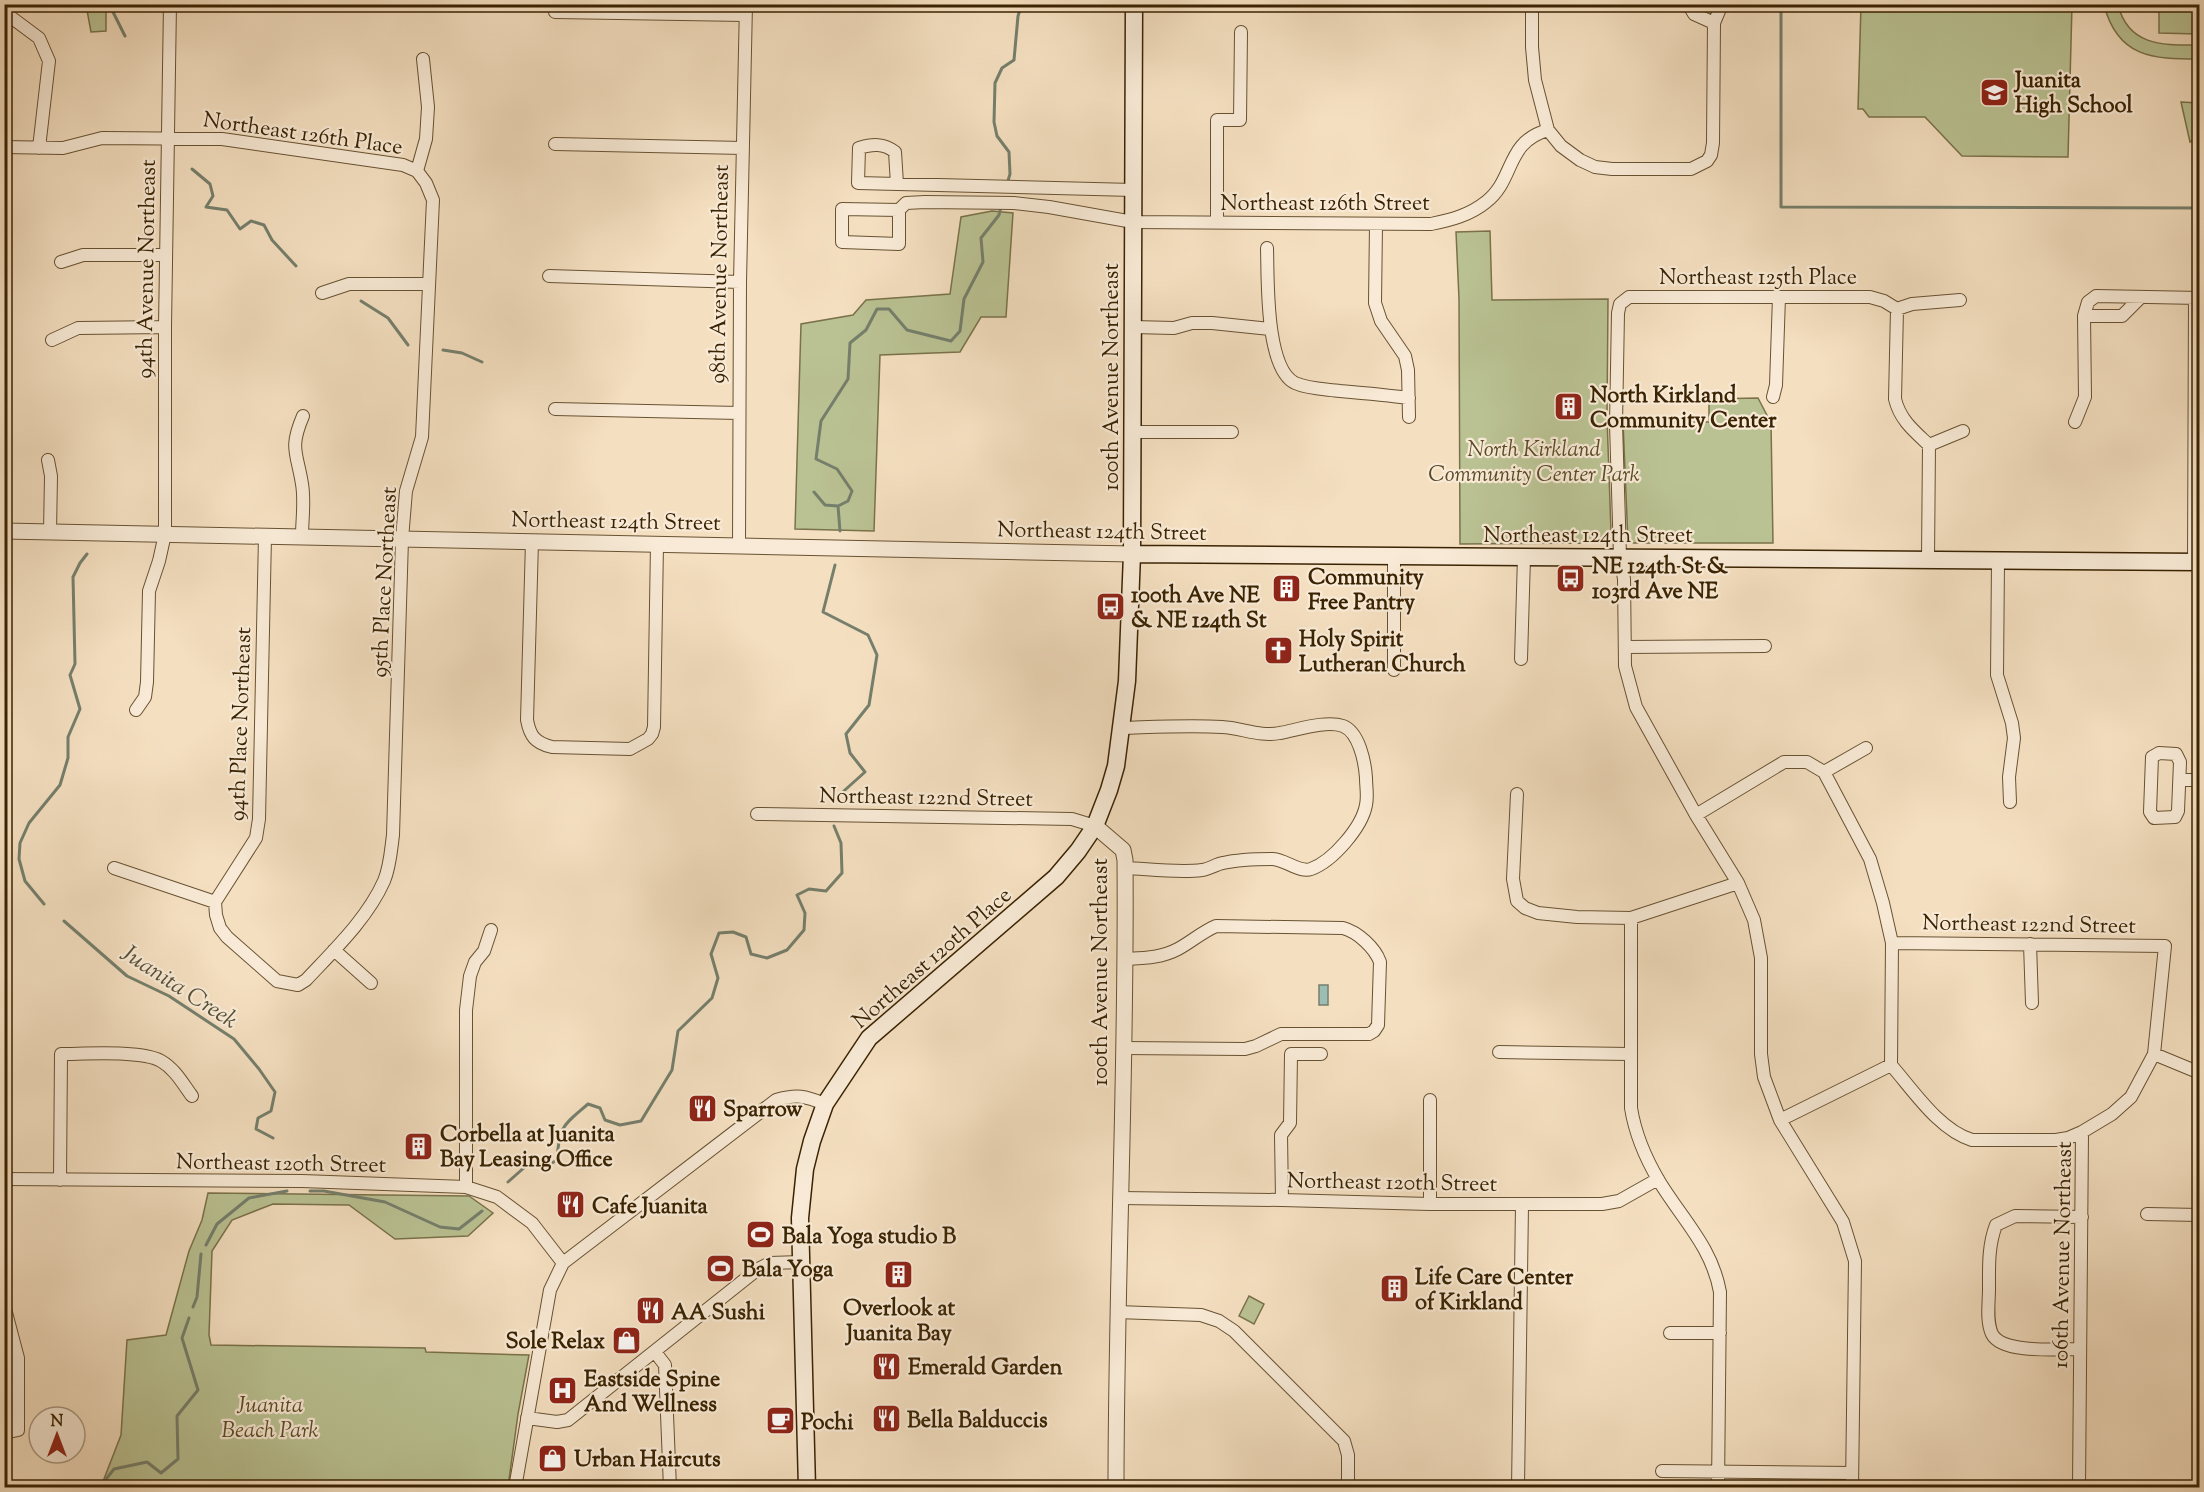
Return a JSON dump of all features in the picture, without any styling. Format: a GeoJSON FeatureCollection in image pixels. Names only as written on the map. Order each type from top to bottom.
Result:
{"type":"FeatureCollection","features":[{"type":"Feature","properties":{"kind":"main road","name":"100th Avenue Northeast"},"geometry":{"type":"LineString","coordinates":[[1095,826],[1116,766],[1127,681],[1132,554],[1134,4]]}},
{"type":"Feature","properties":{"kind":"main road","name":"Northeast 124th Street"},"geometry":{"type":"LineString","coordinates":[[1132,554],[2197,562]]}},
{"type":"Feature","properties":{"kind":"main road","name":"Northeast 120th Place"},"geometry":{"type":"LineString","coordinates":[[825,1104],[869,1038],[1056,877],[1095,826]]}},
{"type":"Feature","properties":{"kind":"main road"},"geometry":{"type":"LineString","coordinates":[[807,1488],[800,1218],[805,1169],[825,1104]]}},
{"type":"Feature","properties":{"kind":"street","name":"94th Avenue Northeast"},"geometry":{"type":"LineString","coordinates":[[136,710],[145,698],[149,591],[165,534],[165,327],[170,4]]}},
{"type":"Feature","properties":{"kind":"street"},"geometry":{"type":"LineString","coordinates":[[1532,4],[1535,80],[1548,130],[1562,146],[1580,160],[1612,169],[1691,169],[1707,161],[1711,155],[1713,143],[1714,23],[1722,4]]}},
{"type":"Feature","properties":{"kind":"street"},"geometry":{"type":"LineString","coordinates":[[1688,4],[1694,14],[1714,23]]}},
{"type":"Feature","properties":{"kind":"street"},"geometry":{"type":"LineString","coordinates":[[555,12],[746,10]]}},
{"type":"Feature","properties":{"kind":"street","name":"98th Avenue Northeast"},"geometry":{"type":"LineString","coordinates":[[739,545],[740,282],[746,10]]}},
{"type":"Feature","properties":{"kind":"street"},"geometry":{"type":"LineString","coordinates":[[4,12],[39,38],[49,61],[39,148]]}},
{"type":"Feature","properties":{"kind":"street"},"geometry":{"type":"LineString","coordinates":[[1217,223],[1217,120],[1240,120],[1241,32]]}},
{"type":"Feature","properties":{"kind":"street"},"geometry":{"type":"LineString","coordinates":[[417,171],[426,139],[428,107],[423,59]]}},
{"type":"Feature","properties":{"kind":"street","name":"Northeast 126th Street"},"geometry":{"type":"LineString","coordinates":[[899,210],[842,209],[842,243],[899,244],[899,210],[906,203],[925,202],[1014,203],[1133,222],[1431,224],[1468,214],[1488,201],[1499,187],[1521,145],[1536,133],[1548,130]]}},
{"type":"Feature","properties":{"kind":"street","name":"Northeast 126th Place"},"geometry":{"type":"LineString","coordinates":[[4,147],[63,148],[102,138],[222,139],[403,165],[417,171]]}},
{"type":"Feature","properties":{"kind":"street"},"geometry":{"type":"LineString","coordinates":[[555,144],[743,148]]}},
{"type":"Feature","properties":{"kind":"street","name":"95th Place Northeast"},"geometry":{"type":"LineString","coordinates":[[215,902],[220,928],[227,937],[278,981],[298,986],[334,950],[372,902],[384,880],[390,861],[393,835],[402,539],[406,491],[422,437],[433,200],[426,183],[417,171]]}},
{"type":"Feature","properties":{"kind":"street"},"geometry":{"type":"LineString","coordinates":[[897,184],[1133,190]]}},
{"type":"Feature","properties":{"kind":"street"},"geometry":{"type":"LineString","coordinates":[[1376,225],[1375,303],[1381,321],[1405,356],[1408,370],[1408,417]]}},
{"type":"Feature","properties":{"kind":"street"},"geometry":{"type":"LineString","coordinates":[[1267,248],[1270,329],[1284,372],[1289,379],[1297,384],[1317,388],[1409,398]]}},
{"type":"Feature","properties":{"kind":"street"},"geometry":{"type":"LineString","coordinates":[[61,262],[83,255],[166,255]]}},
{"type":"Feature","properties":{"kind":"street"},"geometry":{"type":"LineString","coordinates":[[549,276],[740,282]]}},
{"type":"Feature","properties":{"kind":"street"},"geometry":{"type":"LineString","coordinates":[[322,293],[349,284],[429,284]]}},
{"type":"Feature","properties":{"kind":"street"},"geometry":{"type":"LineString","coordinates":[[2075,422],[2085,397],[2084,316],[2088,302],[2096,296],[2197,298],[2197,562]]}},
{"type":"Feature","properties":{"kind":"street"},"geometry":{"type":"LineString","coordinates":[[1773,397],[1776,385],[1779,297]]}},
{"type":"Feature","properties":{"kind":"street","name":"Northeast 125th Place"},"geometry":{"type":"LineString","coordinates":[[1620,556],[1616,373],[1618,313],[1624,298],[1870,297],[1884,301],[1897,309]]}},
{"type":"Feature","properties":{"kind":"street"},"geometry":{"type":"LineString","coordinates":[[2084,316],[2122,316],[2141,297]]}},
{"type":"Feature","properties":{"kind":"street"},"geometry":{"type":"LineString","coordinates":[[1928,559],[1929,445],[1905,421],[1898,410],[1895,399],[1897,309],[1912,304],[1960,300]]}},
{"type":"Feature","properties":{"kind":"street"},"geometry":{"type":"LineString","coordinates":[[1132,327],[1174,328],[1192,323],[1212,323],[1270,329]]}},
{"type":"Feature","properties":{"kind":"street"},"geometry":{"type":"LineString","coordinates":[[52,340],[78,328],[165,327]]}},
{"type":"Feature","properties":{"kind":"street"},"geometry":{"type":"LineString","coordinates":[[555,409],[739,413]]}},
{"type":"Feature","properties":{"kind":"street"},"geometry":{"type":"LineString","coordinates":[[302,536],[302,486],[295,459],[295,435],[303,416]]}},
{"type":"Feature","properties":{"kind":"street"},"geometry":{"type":"LineString","coordinates":[[1929,445],[1963,431]]}},
{"type":"Feature","properties":{"kind":"street"},"geometry":{"type":"LineString","coordinates":[[1132,432],[1232,432]]}},
{"type":"Feature","properties":{"kind":"street"},"geometry":{"type":"LineString","coordinates":[[48,460],[51,476],[50,532]]}},
{"type":"Feature","properties":{"kind":"street","name":"Northeast 124th Street"},"geometry":{"type":"LineString","coordinates":[[4,531],[1132,554]]}},
{"type":"Feature","properties":{"kind":"street","name":"94th Place Northeast"},"geometry":{"type":"LineString","coordinates":[[215,902],[256,838],[259,819],[265,536]]}},
{"type":"Feature","properties":{"kind":"street"},"geometry":{"type":"LineString","coordinates":[[532,541],[527,720],[534,740],[552,747],[630,749],[648,739],[654,727],[657,544]]}},
{"type":"Feature","properties":{"kind":"street"},"geometry":{"type":"LineString","coordinates":[[1394,556],[1394,670]]}},
{"type":"Feature","properties":{"kind":"street"},"geometry":{"type":"LineString","coordinates":[[1620,556],[1624,579],[1625,666],[1636,707],[1695,815],[1738,883],[1754,920],[1761,958],[1761,1054],[1764,1077],[1780,1120],[1843,1222],[1856,1261],[1852,1488]]}},
{"type":"Feature","properties":{"kind":"street"},"geometry":{"type":"LineString","coordinates":[[1521,659],[1524,557]]}},
{"type":"Feature","properties":{"kind":"street"},"geometry":{"type":"LineString","coordinates":[[1998,560],[1997,675],[2012,723],[2014,738],[2009,777],[2010,801]]}},
{"type":"Feature","properties":{"kind":"street"},"geometry":{"type":"LineString","coordinates":[[1624,647],[1765,646]]}},
{"type":"Feature","properties":{"kind":"street"},"geometry":{"type":"LineString","coordinates":[[1122,728],[1223,727],[1258,734],[1280,733],[1296,728],[1340,725],[1350,729],[1355,739],[1365,770],[1367,792],[1366,805],[1360,821],[1350,836],[1329,857],[1311,869],[1300,869],[1288,862],[1273,859],[1223,863],[1201,870],[1125,868]]}},
{"type":"Feature","properties":{"kind":"street"},"geometry":{"type":"LineString","coordinates":[[1824,772],[1866,748]]}},
{"type":"Feature","properties":{"kind":"street"},"geometry":{"type":"LineString","coordinates":[[2159,753],[2176,754],[2180,762],[2180,780],[2178,811],[2175,817],[2154,818],[2150,812],[2152,757],[2159,753]]}},
{"type":"Feature","properties":{"kind":"street"},"geometry":{"type":"LineString","coordinates":[[1695,815],[1785,762],[1807,762],[1824,772],[1870,859],[1883,903],[1892,943],[1891,1065],[1946,1127],[1958,1136],[1971,1140],[2056,1140],[2082,1132]]}},
{"type":"Feature","properties":{"kind":"street"},"geometry":{"type":"LineString","coordinates":[[2180,780],[2199,780]]}},
{"type":"Feature","properties":{"kind":"street"},"geometry":{"type":"LineString","coordinates":[[1517,794],[1513,879],[1517,901],[1525,908],[1538,913],[1577,917],[1631,918],[1738,883]]}},
{"type":"Feature","properties":{"kind":"street","name":"Northeast 122nd Street"},"geometry":{"type":"LineString","coordinates":[[757,814],[1072,819],[1095,826]]}},
{"type":"Feature","properties":{"kind":"street","name":"100th Avenue Northeast"},"geometry":{"type":"LineString","coordinates":[[1095,826],[1123,850],[1125,868],[1116,1488]]}},
{"type":"Feature","properties":{"kind":"street"},"geometry":{"type":"LineString","coordinates":[[114,868],[215,902]]}},
{"type":"Feature","properties":{"kind":"street"},"geometry":{"type":"LineString","coordinates":[[1631,918],[1630,1054],[1631,1108],[1634,1127],[1658,1179],[1710,1258],[1717,1275],[1720,1292],[1718,1488]]}},
{"type":"Feature","properties":{"kind":"street"},"geometry":{"type":"LineString","coordinates":[[1123,1048],[1245,1048],[1256,1046],[1281,1034],[1368,1034],[1378,1025],[1380,962],[1377,955],[1353,930],[1216,926],[1200,933],[1179,949],[1160,956],[1125,959]]}},
{"type":"Feature","properties":{"kind":"street"},"geometry":{"type":"LineString","coordinates":[[466,1187],[466,1010],[470,976],[484,951],[491,930]]}},
{"type":"Feature","properties":{"kind":"street","name":"Northeast 122nd Street"},"geometry":{"type":"LineString","coordinates":[[1892,943],[2165,945]]}},
{"type":"Feature","properties":{"kind":"street"},"geometry":{"type":"LineString","coordinates":[[2030,944],[2032,1003]]}},
{"type":"Feature","properties":{"kind":"street","name":"106th Avenue Northeast"},"geometry":{"type":"LineString","coordinates":[[2079,1488],[2082,1132],[2112,1114],[2132,1097],[2154,1054],[2165,945]]}},
{"type":"Feature","properties":{"kind":"street"},"geometry":{"type":"LineString","coordinates":[[334,950],[371,983]]}},
{"type":"Feature","properties":{"kind":"street"},"geometry":{"type":"LineString","coordinates":[[1499,1052],[1630,1054]]}},
{"type":"Feature","properties":{"kind":"street"},"geometry":{"type":"LineString","coordinates":[[60,1180],[61,1054],[143,1055],[159,1060],[173,1070],[192,1096]]}},
{"type":"Feature","properties":{"kind":"street"},"geometry":{"type":"LineString","coordinates":[[1282,1200],[1281,1135],[1290,1123],[1292,1054],[1321,1054]]}},
{"type":"Feature","properties":{"kind":"street"},"geometry":{"type":"LineString","coordinates":[[2154,1054],[2199,1073]]}},
{"type":"Feature","properties":{"kind":"street"},"geometry":{"type":"LineString","coordinates":[[1780,1120],[1891,1065]]}},
{"type":"Feature","properties":{"kind":"street"},"geometry":{"type":"LineString","coordinates":[[515,1488],[550,1290],[564,1263],[776,1100],[791,1096],[805,1096],[825,1104]]}},
{"type":"Feature","properties":{"kind":"street"},"geometry":{"type":"LineString","coordinates":[[1430,1100],[1430,1204]]}},
{"type":"Feature","properties":{"kind":"street","name":"Northeast 120th Street"},"geometry":{"type":"LineString","coordinates":[[4,1179],[302,1181],[466,1187],[497,1197],[532,1223],[564,1263]]}},
{"type":"Feature","properties":{"kind":"street","name":"Northeast 120th Street"},"geometry":{"type":"LineString","coordinates":[[1120,1198],[1430,1204],[1602,1204],[1619,1202],[1658,1179]]}},
{"type":"Feature","properties":{"kind":"street"},"geometry":{"type":"LineString","coordinates":[[1518,1488],[1522,1205]]}},
{"type":"Feature","properties":{"kind":"street"},"geometry":{"type":"LineString","coordinates":[[2147,1214],[2199,1215]]}},
{"type":"Feature","properties":{"kind":"street"},"geometry":{"type":"LineString","coordinates":[[2080,1349],[2014,1347],[1996,1340],[1991,1332],[1989,1319],[1990,1247],[1996,1225],[2015,1216],[2082,1217]]}},
{"type":"Feature","properties":{"kind":"street"},"geometry":{"type":"LineString","coordinates":[[527,1418],[557,1422],[568,1420],[758,1269],[770,1263],[801,1262]]}},
{"type":"Feature","properties":{"kind":"street"},"geometry":{"type":"LineString","coordinates":[[4,1305],[18,1358],[18,1430],[4,1433]]}},
{"type":"Feature","properties":{"kind":"street"},"geometry":{"type":"LineString","coordinates":[[1117,1312],[1201,1315],[1219,1321],[1234,1331],[1337,1432],[1344,1442],[1348,1455],[1348,1488]]}},
{"type":"Feature","properties":{"kind":"street"},"geometry":{"type":"LineString","coordinates":[[1670,1333],[1720,1334]]}},
{"type":"Feature","properties":{"kind":"street"},"geometry":{"type":"LineString","coordinates":[[654,1352],[665,1365],[669,1488]]}},
{"type":"Feature","properties":{"kind":"street"},"geometry":{"type":"LineString","coordinates":[[1662,1471],[1852,1473]]}},
{"type":"Feature","properties":{"kind":"green space"},"geometry":{"type":"Polygon","coordinates":[[[86,5],[106,5],[106,31],[91,32],[86,5]]]}},
{"type":"Feature","properties":{"kind":"green space"},"geometry":{"type":"Polygon","coordinates":[[[1861,5],[2072,5],[2068,157],[1962,156],[1925,117],[1869,117],[1863,109],[1858,109],[1861,5]]]}},
{"type":"Feature","properties":{"kind":"green space"},"geometry":{"type":"Polygon","coordinates":[[[2104,5],[2118,5],[2130,29],[2150,41],[2173,45],[2199,45],[2199,59],[2167,58],[2140,52],[2118,36],[2110,23],[2104,5]]]}},
{"type":"Feature","properties":{"kind":"green space"},"geometry":{"type":"Polygon","coordinates":[[[2159,5],[2199,5],[2199,34],[2159,33],[2159,5]]]}},
{"type":"Feature","properties":{"kind":"green space"},"geometry":{"type":"Polygon","coordinates":[[[2181,102],[2199,103],[2199,137],[2190,142],[2181,102]]]}},
{"type":"Feature","properties":{"kind":"green space"},"geometry":{"type":"Polygon","coordinates":[[[992,211],[1013,213],[1006,317],[981,317],[960,352],[880,355],[874,531],[795,529],[801,324],[853,315],[866,300],[950,294],[961,217],[992,211]]]}},
{"type":"Feature","properties":{"kind":"green space","name":"North Kirkland Community Center Park"},"geometry":{"type":"Polygon","coordinates":[[[1490,231],[1492,300],[1608,299],[1607,417],[1611,532],[1598,543],[1460,544],[1459,299],[1456,232],[1490,231]]]}},
{"type":"Feature","properties":{"kind":"green space","name":"North Kirkland Community Center Park"},"geometry":{"type":"Polygon","coordinates":[[[1758,398],[1771,423],[1773,543],[1628,543],[1623,422],[1709,422],[1709,399],[1758,398]]]}},
{"type":"Feature","properties":{"kind":"green space","name":"Juanita Beach Park"},"geometry":{"type":"Polygon","coordinates":[[[208,1193],[469,1196],[493,1213],[468,1236],[395,1239],[349,1205],[273,1204],[232,1220],[212,1251],[209,1335],[211,1345],[425,1348],[426,1352],[529,1355],[508,1487],[66,1487],[102,1484],[121,1435],[127,1340],[166,1335],[189,1251],[202,1220],[208,1193]]]}},
{"type":"Feature","properties":{"kind":"green space"},"geometry":{"type":"Polygon","coordinates":[[[1249,1296],[1264,1304],[1254,1324],[1239,1316],[1249,1296]]]}},
{"type":"Feature","properties":{"kind":"water"},"geometry":{"type":"Polygon","coordinates":[[[1319,985],[1328,985],[1328,1005],[1319,1005],[1319,985]]]}},
{"type":"Feature","properties":{"kind":"waterway"},"geometry":{"type":"LineString","coordinates":[[109,4],[125,36]]}},
{"type":"Feature","properties":{"kind":"waterway","name":"Juanita Creek"},"geometry":{"type":"LineString","coordinates":[[1007,184],[1010,174],[1009,152],[997,136],[994,122],[995,83],[1002,68],[1014,60],[1018,16],[1022,4]]}},
{"type":"Feature","properties":{"kind":"waterway"},"geometry":{"type":"LineString","coordinates":[[1781,4],[1781,207],[2200,208]]}},
{"type":"Feature","properties":{"kind":"waterway"},"geometry":{"type":"LineString","coordinates":[[192,169],[210,184],[213,196],[206,207],[227,210],[240,229],[251,221],[264,225],[272,240],[296,266]]}},
{"type":"Feature","properties":{"kind":"waterway","name":"Juanita Creek"},"geometry":{"type":"LineString","coordinates":[[840,531],[838,506],[848,501],[852,491],[837,469],[816,459],[821,421],[848,379],[850,343],[866,330],[877,309],[889,309],[907,330],[951,341],[960,331],[964,299],[983,262],[981,238],[999,215],[1001,207]]}},
{"type":"Feature","properties":{"kind":"waterway"},"geometry":{"type":"LineString","coordinates":[[361,301],[388,318],[408,345]]}},
{"type":"Feature","properties":{"kind":"waterway"},"geometry":{"type":"LineString","coordinates":[[443,350],[462,353],[482,362]]}},
{"type":"Feature","properties":{"kind":"waterway"},"geometry":{"type":"LineString","coordinates":[[814,492],[825,505],[838,506]]}},
{"type":"Feature","properties":{"kind":"waterway","name":"Juanita Creek"},"geometry":{"type":"LineString","coordinates":[[44,904],[25,881],[19,859],[20,843],[29,823],[60,785],[68,758],[68,737],[80,709],[70,675],[75,664],[73,577],[87,554]]}},
{"type":"Feature","properties":{"kind":"waterway","name":"Juanita Creek"},"geometry":{"type":"LineString","coordinates":[[835,565],[823,612],[868,635],[877,655],[869,705],[846,734],[850,753],[865,772],[836,798]]}},
{"type":"Feature","properties":{"kind":"waterway","name":"Juanita Creek"},"geometry":{"type":"LineString","coordinates":[[508,1182],[526,1166],[547,1166],[557,1160],[561,1132],[568,1122],[588,1104],[600,1108],[605,1120],[620,1125],[641,1121],[672,1070],[678,1031],[712,998],[718,978],[711,954],[719,933],[733,932],[746,937],[751,954],[767,958],[787,950],[804,930],[805,913],[797,895],[809,889],[826,891],[842,873],[841,843],[834,826]]}},
{"type":"Feature","properties":{"kind":"waterway","name":"Juanita Creek"},"geometry":{"type":"LineString","coordinates":[[64,921],[127,976],[169,996],[234,1039],[275,1092],[271,1111],[258,1118],[256,1129],[273,1138]]}},
{"type":"Feature","properties":{"kind":"waterway","name":"Juanita Creek"},"geometry":{"type":"LineString","coordinates":[[206,1245],[217,1224],[249,1198],[287,1191]]}},
{"type":"Feature","properties":{"kind":"waterway","name":"Juanita Creek"},"geometry":{"type":"LineString","coordinates":[[310,1191],[324,1191],[385,1202],[440,1227],[459,1229],[482,1211]]}},
{"type":"Feature","properties":{"kind":"waterway","name":"Juanita Creek"},"geometry":{"type":"LineString","coordinates":[[193,1307],[197,1297],[201,1254]]}},
{"type":"Feature","properties":{"kind":"waterway","name":"Juanita Creek"},"geometry":{"type":"LineString","coordinates":[[99,1488],[114,1469],[147,1462],[161,1473],[178,1459],[177,1416],[198,1390],[182,1338],[189,1318]]}},
{"type":"Feature","properties":{"kind":"place","name":"Juanita High School"},"geometry":{"type":"Point","coordinates":[1994,92]}},
{"type":"Feature","properties":{"kind":"place","name":"North Kirkland Community Center"},"geometry":{"type":"Point","coordinates":[1569,407]}},
{"type":"Feature","properties":{"kind":"place","name":"NE 124th St & 103rd Ave NE"},"geometry":{"type":"Point","coordinates":[1571,578]}},
{"type":"Feature","properties":{"kind":"place","name":"Community Free Pantry"},"geometry":{"type":"Point","coordinates":[1287,589]}},
{"type":"Feature","properties":{"kind":"place","name":"100th Ave NE & NE 124th St"},"geometry":{"type":"Point","coordinates":[1110,607]}},
{"type":"Feature","properties":{"kind":"place","name":"Holy Spirit Lutheran Church"},"geometry":{"type":"Point","coordinates":[1278,651]}},
{"type":"Feature","properties":{"kind":"place","name":"Sparrow"},"geometry":{"type":"Point","coordinates":[702,1108]}},
{"type":"Feature","properties":{"kind":"place","name":"Corbella at Juanita Bay Leasing Office"},"geometry":{"type":"Point","coordinates":[419,1146]}},
{"type":"Feature","properties":{"kind":"place","name":"Cafe Juanita"},"geometry":{"type":"Point","coordinates":[571,1205]}},
{"type":"Feature","properties":{"kind":"place","name":"Bala Yoga studio B"},"geometry":{"type":"Point","coordinates":[761,1235]}},
{"type":"Feature","properties":{"kind":"place","name":"Bala Yoga"},"geometry":{"type":"Point","coordinates":[721,1268]}},
{"type":"Feature","properties":{"kind":"place","name":"Overlook at Juanita Bay"},"geometry":{"type":"Point","coordinates":[899,1275]}},
{"type":"Feature","properties":{"kind":"place","name":"Life Care Center of Kirkland"},"geometry":{"type":"Point","coordinates":[1394,1289]}},
{"type":"Feature","properties":{"kind":"place","name":"AA Sushi"},"geometry":{"type":"Point","coordinates":[650,1311]}},
{"type":"Feature","properties":{"kind":"place","name":"Sole Relax"},"geometry":{"type":"Point","coordinates":[626,1340]}},
{"type":"Feature","properties":{"kind":"place","name":"Emerald Garden"},"geometry":{"type":"Point","coordinates":[887,1366]}},
{"type":"Feature","properties":{"kind":"place","name":"Eastside Spine And Wellness"},"geometry":{"type":"Point","coordinates":[563,1391]}},
{"type":"Feature","properties":{"kind":"place","name":"Bella Balduccis"},"geometry":{"type":"Point","coordinates":[886,1419]}},
{"type":"Feature","properties":{"kind":"place","name":"Pochi"},"geometry":{"type":"Point","coordinates":[780,1421]}},
{"type":"Feature","properties":{"kind":"place","name":"Urban Haircuts"},"geometry":{"type":"Point","coordinates":[553,1458]}}]}
